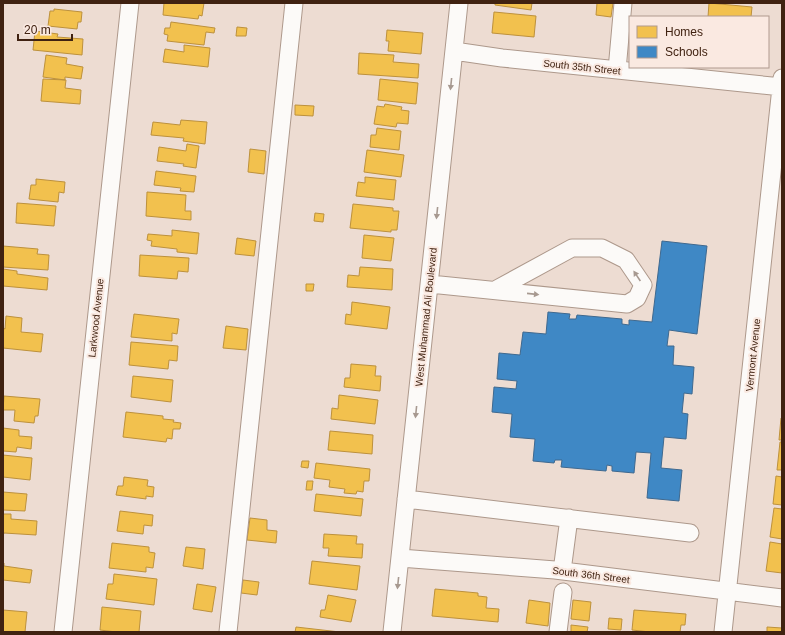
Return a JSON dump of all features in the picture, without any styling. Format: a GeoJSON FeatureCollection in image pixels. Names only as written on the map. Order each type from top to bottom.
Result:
{"type":"FeatureCollection","features":[{"type":"Feature","properties":{"kind":"street","name":"Larkwood Avenue"},"geometry":{"type":"LineString","coordinates":[[63,632],[130,3]]}},
{"type":"Feature","properties":{"kind":"street"},"geometry":{"type":"LineString","coordinates":[[228,632],[294,3]]}},
{"type":"Feature","properties":{"kind":"street","name":"West Muhammad Ali Boulevard"},"geometry":{"type":"LineString","coordinates":[[392,632],[459,3]]}},
{"type":"Feature","properties":{"kind":"street"},"geometry":{"type":"LineString","coordinates":[[617,70],[623,3]]}},
{"type":"Feature","properties":{"kind":"street","name":"South 35th Street"},"geometry":{"type":"LineString","coordinates":[[454,51],[502,58],[617,70],[782,84]]}},
{"type":"Feature","properties":{"kind":"street","name":"Vermont Avenue"},"geometry":{"type":"LineString","coordinates":[[723,632],[782,84]]}},
{"type":"Feature","properties":{"kind":"street"},"geometry":{"type":"LineString","coordinates":[[430,284],[628,304],[636,298],[643,285],[626,260],[602,248],[572,248],[495,290]]}},
{"type":"Feature","properties":{"kind":"street"},"geometry":{"type":"LineString","coordinates":[[406,499],[690,533]]}},
{"type":"Feature","properties":{"kind":"street"},"geometry":{"type":"LineString","coordinates":[[562,571],[569,518]]}},
{"type":"Feature","properties":{"kind":"street","name":"South 36th Street"},"geometry":{"type":"LineString","coordinates":[[400,558],[562,571],[782,598]]}},
{"type":"Feature","properties":{"kind":"street"},"geometry":{"type":"LineString","coordinates":[[558,632],[563,592]]}},
{"type":"Feature","properties":{"kind":"building: Homes"},"geometry":{"type":"Polygon","coordinates":[[[164,3],[204,3],[202,16],[199,15],[198,19],[163,15],[164,3]]]}},
{"type":"Feature","properties":{"kind":"building: Homes"},"geometry":{"type":"Polygon","coordinates":[[[495,3],[532,3],[531,10],[495,5],[495,3]]]}},
{"type":"Feature","properties":{"kind":"building: Homes"},"geometry":{"type":"Polygon","coordinates":[[[597,3],[613,3],[611,17],[596,15],[597,3]]]}},
{"type":"Feature","properties":{"kind":"building: Homes"},"geometry":{"type":"Polygon","coordinates":[[[709,3],[752,7],[751,16],[708,16],[709,3]]]}},
{"type":"Feature","properties":{"kind":"building: Homes"},"geometry":{"type":"Polygon","coordinates":[[[54,9],[82,12],[81,22],[78,22],[77,29],[48,26],[50,11],[54,11],[54,9]]]}},
{"type":"Feature","properties":{"kind":"building: Homes"},"geometry":{"type":"Polygon","coordinates":[[[494,12],[536,16],[534,37],[492,33],[494,12]]]}},
{"type":"Feature","properties":{"kind":"building: Homes"},"geometry":{"type":"Polygon","coordinates":[[[171,22],[215,28],[214,33],[206,32],[204,45],[167,41],[168,35],[164,34],[165,28],[170,28],[171,22]]]}},
{"type":"Feature","properties":{"kind":"building: Homes"},"geometry":{"type":"Polygon","coordinates":[[[237,27],[247,28],[246,36],[236,36],[237,27]]]}},
{"type":"Feature","properties":{"kind":"building: Homes"},"geometry":{"type":"Polygon","coordinates":[[[387,30],[423,33],[421,54],[388,51],[389,41],[386,41],[387,30]]]}},
{"type":"Feature","properties":{"kind":"building: Homes"},"geometry":{"type":"Polygon","coordinates":[[[35,31],[58,34],[57,37],[83,39],[82,55],[33,50],[35,31]]]}},
{"type":"Feature","properties":{"kind":"building: Homes"},"geometry":{"type":"Polygon","coordinates":[[[184,45],[210,48],[208,67],[163,62],[165,49],[184,52],[184,45]]]}},
{"type":"Feature","properties":{"kind":"building: Homes"},"geometry":{"type":"Polygon","coordinates":[[[359,53],[394,55],[393,62],[419,64],[418,78],[358,74],[359,53]]]}},
{"type":"Feature","properties":{"kind":"building: Homes"},"geometry":{"type":"Polygon","coordinates":[[[46,55],[67,58],[66,64],[83,67],[81,79],[65,77],[65,80],[43,77],[46,55]]]}},
{"type":"Feature","properties":{"kind":"building: Homes"},"geometry":{"type":"Polygon","coordinates":[[[43,79],[66,80],[65,88],[81,90],[80,104],[41,101],[43,79]]]}},
{"type":"Feature","properties":{"kind":"building: Homes"},"geometry":{"type":"Polygon","coordinates":[[[380,79],[418,83],[416,104],[378,100],[380,79]]]}},
{"type":"Feature","properties":{"kind":"building: Homes"},"geometry":{"type":"Polygon","coordinates":[[[385,104],[402,107],[401,110],[409,111],[408,124],[397,123],[396,127],[374,124],[377,106],[384,107],[385,104]]]}},
{"type":"Feature","properties":{"kind":"building: Homes"},"geometry":{"type":"Polygon","coordinates":[[[295,105],[314,106],[313,116],[295,115],[295,105]]]}},
{"type":"Feature","properties":{"kind":"building: Homes"},"geometry":{"type":"Polygon","coordinates":[[[181,120],[207,122],[205,144],[183,141],[184,138],[151,135],[153,122],[180,125],[181,120]]]}},
{"type":"Feature","properties":{"kind":"building: Homes"},"geometry":{"type":"Polygon","coordinates":[[[377,128],[401,131],[399,150],[370,147],[371,135],[376,135],[377,128]]]}},
{"type":"Feature","properties":{"kind":"building: Homes"},"geometry":{"type":"Polygon","coordinates":[[[187,144],[199,146],[196,168],[183,166],[184,164],[157,161],[159,147],[186,151],[187,144]]]}},
{"type":"Feature","properties":{"kind":"building: Homes"},"geometry":{"type":"Polygon","coordinates":[[[250,149],[266,151],[264,174],[248,172],[250,149]]]}},
{"type":"Feature","properties":{"kind":"building: Homes"},"geometry":{"type":"Polygon","coordinates":[[[367,150],[404,155],[401,177],[364,172],[367,150]]]}},
{"type":"Feature","properties":{"kind":"building: Homes"},"geometry":{"type":"Polygon","coordinates":[[[156,171],[196,176],[194,192],[180,191],[181,188],[154,185],[156,171]]]}},
{"type":"Feature","properties":{"kind":"building: Homes"},"geometry":{"type":"Polygon","coordinates":[[[365,177],[396,180],[394,200],[356,196],[358,182],[365,183],[365,177]]]}},
{"type":"Feature","properties":{"kind":"building: Homes"},"geometry":{"type":"Polygon","coordinates":[[[36,179],[65,182],[64,193],[59,192],[58,202],[29,199],[31,185],[36,185],[36,179]]]}},
{"type":"Feature","properties":{"kind":"building: Homes"},"geometry":{"type":"Polygon","coordinates":[[[147,192],[186,195],[185,211],[191,211],[191,220],[146,216],[147,192]]]}},
{"type":"Feature","properties":{"kind":"building: Homes"},"geometry":{"type":"Polygon","coordinates":[[[17,203],[56,206],[54,226],[16,223],[17,203]]]}},
{"type":"Feature","properties":{"kind":"building: Homes"},"geometry":{"type":"Polygon","coordinates":[[[353,204],[393,208],[393,211],[399,211],[397,230],[391,230],[391,232],[350,228],[353,204]]]}},
{"type":"Feature","properties":{"kind":"building: Homes"},"geometry":{"type":"Polygon","coordinates":[[[315,213],[324,214],[323,222],[314,221],[315,213]]]}},
{"type":"Feature","properties":{"kind":"building: Homes"},"geometry":{"type":"Polygon","coordinates":[[[172,230],[199,233],[197,254],[177,252],[177,249],[151,246],[152,241],[147,240],[148,234],[172,236],[172,230]]]}},
{"type":"Feature","properties":{"kind":"building: Homes"},"geometry":{"type":"Polygon","coordinates":[[[364,235],[394,238],[391,261],[362,258],[364,235]]]}},
{"type":"Feature","properties":{"kind":"building: Homes"},"geometry":{"type":"Polygon","coordinates":[[[237,238],[256,241],[254,256],[235,254],[237,238]]]}},
{"type":"Feature","properties":{"kind":"building: Homes"},"geometry":{"type":"Polygon","coordinates":[[[3,246],[38,249],[37,254],[49,255],[48,270],[3,267],[3,246]]]}},
{"type":"Feature","properties":{"kind":"building: Homes"},"geometry":{"type":"Polygon","coordinates":[[[140,255],[189,258],[188,272],[178,271],[177,279],[139,276],[140,255]]]}},
{"type":"Feature","properties":{"kind":"building: Homes"},"geometry":{"type":"Polygon","coordinates":[[[360,267],[393,269],[392,290],[347,287],[348,275],[359,276],[360,267]]]}},
{"type":"Feature","properties":{"kind":"building: Homes"},"geometry":{"type":"Polygon","coordinates":[[[3,269],[17,271],[17,274],[48,278],[47,290],[3,286],[3,269]]]}},
{"type":"Feature","properties":{"kind":"building: Homes"},"geometry":{"type":"Polygon","coordinates":[[[306,284],[314,284],[313,291],[306,291],[306,284]]]}},
{"type":"Feature","properties":{"kind":"building: Homes"},"geometry":{"type":"Polygon","coordinates":[[[352,302],[390,307],[387,329],[345,324],[346,314],[351,315],[352,302]]]}},
{"type":"Feature","properties":{"kind":"building: Homes"},"geometry":{"type":"Polygon","coordinates":[[[134,314],[179,319],[177,334],[172,333],[172,341],[131,337],[134,314]]]}},
{"type":"Feature","properties":{"kind":"building: Homes"},"geometry":{"type":"Polygon","coordinates":[[[6,316],[22,318],[21,332],[43,334],[41,352],[3,348],[3,328],[5,329],[6,316]]]}},
{"type":"Feature","properties":{"kind":"building: Homes"},"geometry":{"type":"Polygon","coordinates":[[[226,326],[248,329],[246,350],[223,348],[226,326]]]}},
{"type":"Feature","properties":{"kind":"building: Homes"},"geometry":{"type":"Polygon","coordinates":[[[131,342],[178,346],[177,361],[169,360],[168,369],[129,365],[131,342]]]}},
{"type":"Feature","properties":{"kind":"building: Homes"},"geometry":{"type":"Polygon","coordinates":[[[351,364],[376,366],[375,376],[381,376],[380,391],[344,387],[345,378],[350,378],[351,364]]]}},
{"type":"Feature","properties":{"kind":"building: Homes"},"geometry":{"type":"Polygon","coordinates":[[[133,376],[173,380],[171,402],[131,397],[133,376]]]}},
{"type":"Feature","properties":{"kind":"building: Homes"},"geometry":{"type":"Polygon","coordinates":[[[339,395],[378,400],[375,424],[331,419],[332,408],[338,409],[339,395]]]}},
{"type":"Feature","properties":{"kind":"building: Homes"},"geometry":{"type":"Polygon","coordinates":[[[4,396],[40,399],[38,416],[35,416],[34,423],[14,421],[15,410],[3,410],[4,396]]]}},
{"type":"Feature","properties":{"kind":"building: Homes"},"geometry":{"type":"Polygon","coordinates":[[[126,412],[163,416],[163,419],[174,420],[173,422],[181,423],[180,429],[173,429],[172,439],[167,438],[166,442],[123,437],[126,412]]]}},
{"type":"Feature","properties":{"kind":"building: Homes"},"geometry":{"type":"Polygon","coordinates":[[[781,418],[782,440],[779,440],[781,418]]]}},
{"type":"Feature","properties":{"kind":"building: Homes"},"geometry":{"type":"Polygon","coordinates":[[[3,428],[19,430],[19,436],[32,437],[31,449],[17,447],[16,452],[3,451],[3,428]]]}},
{"type":"Feature","properties":{"kind":"building: Homes"},"geometry":{"type":"Polygon","coordinates":[[[330,431],[373,435],[372,454],[328,450],[330,431]]]}},
{"type":"Feature","properties":{"kind":"building: Homes"},"geometry":{"type":"Polygon","coordinates":[[[780,442],[782,442],[782,470],[777,470],[780,442]]]}},
{"type":"Feature","properties":{"kind":"building: Homes"},"geometry":{"type":"Polygon","coordinates":[[[3,455],[32,458],[30,480],[3,477],[3,455]]]}},
{"type":"Feature","properties":{"kind":"building: Homes"},"geometry":{"type":"Polygon","coordinates":[[[302,461],[309,461],[308,468],[301,467],[302,461]]]}},
{"type":"Feature","properties":{"kind":"building: Homes"},"geometry":{"type":"Polygon","coordinates":[[[316,463],[370,469],[369,481],[364,481],[363,492],[357,491],[356,494],[344,493],[345,489],[329,487],[330,480],[314,478],[316,463]]]}},
{"type":"Feature","properties":{"kind":"building: Homes"},"geometry":{"type":"Polygon","coordinates":[[[776,476],[782,477],[782,505],[773,504],[776,476]]]}},
{"type":"Feature","properties":{"kind":"building: Homes"},"geometry":{"type":"Polygon","coordinates":[[[124,477],[148,480],[147,486],[154,487],[153,497],[146,496],[146,499],[116,495],[118,486],[123,486],[124,477]]]}},
{"type":"Feature","properties":{"kind":"building: Homes"},"geometry":{"type":"Polygon","coordinates":[[[307,481],[313,481],[312,490],[306,490],[307,481]]]}},
{"type":"Feature","properties":{"kind":"building: Homes"},"geometry":{"type":"Polygon","coordinates":[[[3,492],[27,494],[25,511],[3,510],[3,492]]]}},
{"type":"Feature","properties":{"kind":"building: Homes"},"geometry":{"type":"Polygon","coordinates":[[[316,494],[363,499],[361,516],[314,511],[316,494]]]}},
{"type":"Feature","properties":{"kind":"building: Homes"},"geometry":{"type":"Polygon","coordinates":[[[774,508],[782,509],[782,539],[770,537],[774,508]]]}},
{"type":"Feature","properties":{"kind":"building: Homes"},"geometry":{"type":"Polygon","coordinates":[[[120,511],[153,515],[152,526],[144,525],[143,534],[117,531],[120,511]]]}},
{"type":"Feature","properties":{"kind":"building: Homes"},"geometry":{"type":"Polygon","coordinates":[[[3,514],[11,514],[11,519],[37,521],[36,535],[4,533],[3,536],[3,514]]]}},
{"type":"Feature","properties":{"kind":"building: Homes"},"geometry":{"type":"Polygon","coordinates":[[[250,518],[267,520],[267,530],[277,531],[276,543],[247,540],[250,518]]]}},
{"type":"Feature","properties":{"kind":"building: Homes"},"geometry":{"type":"Polygon","coordinates":[[[324,534],[357,536],[356,544],[363,544],[362,558],[328,556],[329,548],[323,548],[324,534]]]}},
{"type":"Feature","properties":{"kind":"building: Homes"},"geometry":{"type":"Polygon","coordinates":[[[770,542],[782,544],[782,573],[766,571],[770,542]]]}},
{"type":"Feature","properties":{"kind":"building: Homes"},"geometry":{"type":"Polygon","coordinates":[[[112,543],[149,547],[149,552],[155,553],[153,568],[146,567],[146,572],[109,568],[112,543]]]}},
{"type":"Feature","properties":{"kind":"building: Homes"},"geometry":{"type":"Polygon","coordinates":[[[186,547],[205,549],[203,569],[183,566],[186,547]]]}},
{"type":"Feature","properties":{"kind":"building: Homes"},"geometry":{"type":"Polygon","coordinates":[[[312,561],[360,566],[357,590],[309,584],[312,561]]]}},
{"type":"Feature","properties":{"kind":"building: Homes"},"geometry":{"type":"Polygon","coordinates":[[[3,562],[4,566],[32,570],[30,583],[3,580],[3,562]]]}},
{"type":"Feature","properties":{"kind":"building: Homes"},"geometry":{"type":"Polygon","coordinates":[[[114,574],[157,579],[154,605],[106,599],[108,584],[113,584],[114,574]]]}},
{"type":"Feature","properties":{"kind":"building: Homes"},"geometry":{"type":"Polygon","coordinates":[[[243,580],[259,582],[257,595],[241,593],[243,580]]]}},
{"type":"Feature","properties":{"kind":"building: Homes"},"geometry":{"type":"Polygon","coordinates":[[[197,584],[216,587],[212,612],[193,609],[197,584]]]}},
{"type":"Feature","properties":{"kind":"building: Homes"},"geometry":{"type":"Polygon","coordinates":[[[435,589],[478,593],[478,596],[487,597],[486,608],[499,609],[498,622],[432,616],[435,589]]]}},
{"type":"Feature","properties":{"kind":"building: Homes"},"geometry":{"type":"Polygon","coordinates":[[[328,595],[356,600],[351,622],[320,617],[321,610],[325,610],[328,595]]]}},
{"type":"Feature","properties":{"kind":"building: Homes"},"geometry":{"type":"Polygon","coordinates":[[[529,600],[550,603],[548,626],[526,623],[529,600]]]}},
{"type":"Feature","properties":{"kind":"building: Homes"},"geometry":{"type":"Polygon","coordinates":[[[573,600],[591,602],[589,621],[571,619],[573,600]]]}},
{"type":"Feature","properties":{"kind":"building: Homes"},"geometry":{"type":"Polygon","coordinates":[[[102,607],[141,611],[139,632],[100,630],[102,607]]]}},
{"type":"Feature","properties":{"kind":"building: Homes"},"geometry":{"type":"Polygon","coordinates":[[[3,610],[27,612],[25,632],[3,632],[3,610]]]}},
{"type":"Feature","properties":{"kind":"building: Homes"},"geometry":{"type":"Polygon","coordinates":[[[634,610],[686,614],[685,625],[681,625],[680,632],[650,632],[632,630],[634,610]]]}},
{"type":"Feature","properties":{"kind":"building: Homes"},"geometry":{"type":"Polygon","coordinates":[[[609,618],[622,619],[621,630],[608,629],[609,618]]]}},
{"type":"Feature","properties":{"kind":"building: Homes"},"geometry":{"type":"Polygon","coordinates":[[[571,625],[588,627],[587,632],[571,632],[571,625]]]}},
{"type":"Feature","properties":{"kind":"building: Homes"},"geometry":{"type":"Polygon","coordinates":[[[296,627],[340,632],[295,632],[296,627]]]}},
{"type":"Feature","properties":{"kind":"building: Homes"},"geometry":{"type":"Polygon","coordinates":[[[767,627],[782,628],[782,632],[767,632],[767,627]]]}},
{"type":"Feature","properties":{"kind":"building: Schools"},"geometry":{"type":"Polygon","coordinates":[[[662,241],[707,246],[697,334],[669,330],[667,346],[674,346],[673,365],[694,367],[692,394],[684,393],[682,413],[688,414],[686,439],[664,437],[661,468],[682,470],[679,501],[647,498],[651,453],[636,452],[634,473],[612,471],[612,466],[607,465],[606,471],[561,467],[562,460],[555,460],[554,463],[533,461],[535,439],[510,437],[512,414],[492,412],[494,387],[516,389],[517,381],[497,379],[499,353],[520,355],[523,332],[546,334],[548,312],[570,314],[569,319],[576,319],[577,315],[622,319],[622,324],[629,325],[629,320],[652,322],[662,241]]]}}]}
